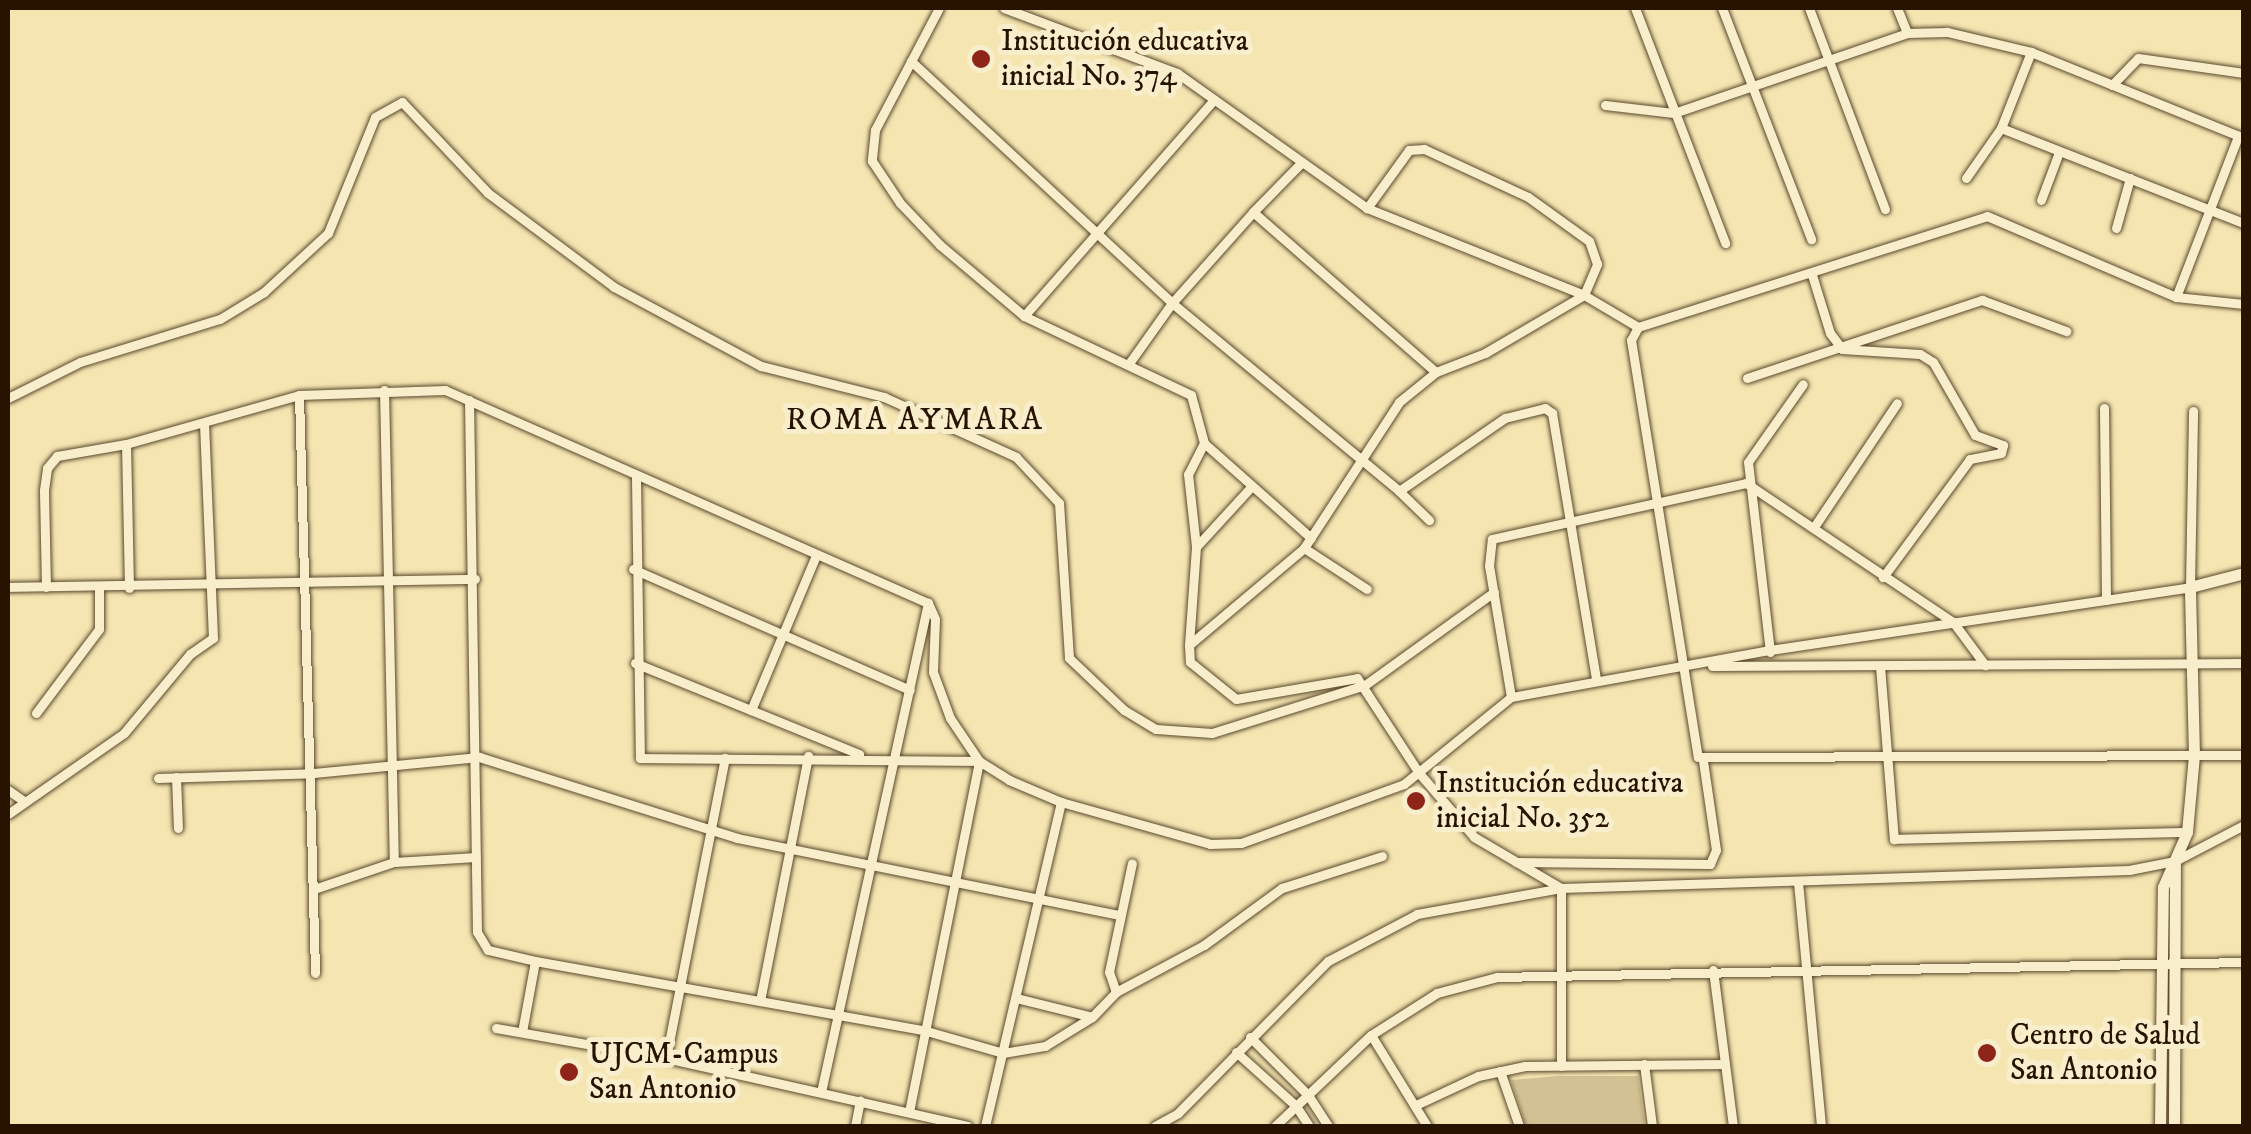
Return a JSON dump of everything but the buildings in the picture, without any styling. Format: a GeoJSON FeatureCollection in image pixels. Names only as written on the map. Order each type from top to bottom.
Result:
{"type":"FeatureCollection","features":[{"type":"Feature","properties":{"kind":"street"},"geometry":{"type":"LineString","coordinates":[[939,8],[875,130],[872,161],[900,203],[940,245],[1024,316],[1130,362],[1191,395],[1204,443],[1311,538]]}},
{"type":"Feature","properties":{"kind":"street"},"geometry":{"type":"LineString","coordinates":[[1004,8],[1177,73],[1367,208],[1584,295],[1638,326],[1812,275],[1987,216],[2176,297],[2244,304]]}},
{"type":"Feature","properties":{"kind":"street"},"geometry":{"type":"LineString","coordinates":[[1635,8],[1725,243]]}},
{"type":"Feature","properties":{"kind":"street"},"geometry":{"type":"LineString","coordinates":[[1722,8],[1811,240]]}},
{"type":"Feature","properties":{"kind":"street"},"geometry":{"type":"LineString","coordinates":[[1808,8],[1885,209]]}},
{"type":"Feature","properties":{"kind":"street"},"geometry":{"type":"LineString","coordinates":[[1897,8],[1907,33]]}},
{"type":"Feature","properties":{"kind":"street"},"geometry":{"type":"LineString","coordinates":[[1606,105],[1674,113],[1907,33],[1947,32],[2032,52],[2241,137],[2207,208],[2176,297]]}},
{"type":"Feature","properties":{"kind":"street"},"geometry":{"type":"LineString","coordinates":[[1966,178],[2001,128],[2032,52]]}},
{"type":"Feature","properties":{"kind":"street"},"geometry":{"type":"LineString","coordinates":[[2112,85],[2138,58],[2244,72]]}},
{"type":"Feature","properties":{"kind":"street"},"geometry":{"type":"LineString","coordinates":[[911,61],[1172,303],[1429,520]]}},
{"type":"Feature","properties":{"kind":"street"},"geometry":{"type":"LineString","coordinates":[[1024,316],[1096,229],[1214,100]]}},
{"type":"Feature","properties":{"kind":"street"},"geometry":{"type":"LineString","coordinates":[[8,398],[80,362],[220,318],[264,292],[328,233],[374,117],[402,102],[488,192],[614,286],[761,366],[884,397],[1016,456],[1059,503],[1069,658],[1124,710],[1156,729],[1212,733],[1365,685],[1494,592]]}},
{"type":"Feature","properties":{"kind":"street"},"geometry":{"type":"LineString","coordinates":[[2001,128],[2244,223]]}},
{"type":"Feature","properties":{"kind":"street"},"geometry":{"type":"LineString","coordinates":[[1189,645],[1304,548],[1399,402],[1436,372],[1584,295],[1597,264],[1589,241],[1475,168],[1424,149],[1409,150],[1367,208]]}},
{"type":"Feature","properties":{"kind":"street"},"geometry":{"type":"LineString","coordinates":[[2042,200],[2059,152]]}},
{"type":"Feature","properties":{"kind":"street"},"geometry":{"type":"LineString","coordinates":[[1130,362],[1172,303],[1302,162]]}},
{"type":"Feature","properties":{"kind":"street"},"geometry":{"type":"LineString","coordinates":[[2116,228],[2130,178]]}},
{"type":"Feature","properties":{"kind":"street"},"geometry":{"type":"LineString","coordinates":[[1254,212],[1436,372]]}},
{"type":"Feature","properties":{"kind":"street"},"geometry":{"type":"LineString","coordinates":[[1812,275],[1830,334],[1842,349],[1920,354],[1934,362],[1976,434],[2003,445],[2001,453],[1970,459],[1883,577]]}},
{"type":"Feature","properties":{"kind":"street"},"geometry":{"type":"LineString","coordinates":[[1746,378],[1982,300],[2066,331]]}},
{"type":"Feature","properties":{"kind":"street"},"geometry":{"type":"LineString","coordinates":[[1509,862],[1710,864],[1716,850],[1631,340],[1638,326]]}},
{"type":"Feature","properties":{"kind":"street"},"geometry":{"type":"LineString","coordinates":[[1772,665],[1746,484],[1748,462],[1804,384]]}},
{"type":"Feature","properties":{"kind":"street"},"geometry":{"type":"LineString","coordinates":[[384,390],[395,761],[394,862]]}},
{"type":"Feature","properties":{"kind":"street"},"geometry":{"type":"LineString","coordinates":[[46,587],[47,468],[56,456],[126,444],[299,395],[445,390],[928,604],[935,619],[940,694],[979,761],[909,1112]]}},
{"type":"Feature","properties":{"kind":"street"},"geometry":{"type":"LineString","coordinates":[[299,395],[317,888],[314,973]]}},
{"type":"Feature","properties":{"kind":"street"},"geometry":{"type":"LineString","coordinates":[[469,400],[476,579],[476,857],[483,946],[535,960],[924,1030],[1003,1052],[1046,1046],[1092,1017],[1116,992],[1204,945],[1282,888],[1382,856]]}},
{"type":"Feature","properties":{"kind":"street"},"geometry":{"type":"LineString","coordinates":[[1814,527],[1897,403]]}},
{"type":"Feature","properties":{"kind":"street"},"geometry":{"type":"LineString","coordinates":[[1399,491],[1505,418],[1545,408],[1552,413],[1596,680]]}},
{"type":"Feature","properties":{"kind":"street"},"geometry":{"type":"LineString","coordinates":[[2104,408],[2106,600]]}},
{"type":"Feature","properties":{"kind":"street"},"geometry":{"type":"LineString","coordinates":[[2160,1126],[2163,887],[2187,832],[2194,755],[2190,587],[2193,411]]}},
{"type":"Feature","properties":{"kind":"street"},"geometry":{"type":"LineString","coordinates":[[8,814],[124,733],[190,654],[213,638],[215,584],[204,423]]}},
{"type":"Feature","properties":{"kind":"street"},"geometry":{"type":"LineString","coordinates":[[1204,443],[1188,474],[1196,547],[1190,662],[1236,698],[1326,679],[1357,678],[1419,773],[1474,838],[1509,862],[1561,888]]}},
{"type":"Feature","properties":{"kind":"street"},"geometry":{"type":"LineString","coordinates":[[126,444],[128,588]]}},
{"type":"Feature","properties":{"kind":"street"},"geometry":{"type":"LineString","coordinates":[[636,476],[634,663],[640,758],[808,756],[979,761],[1061,802],[1210,844],[1241,843],[1419,773],[1510,697],[1770,650],[2190,587],[2244,572]]}},
{"type":"Feature","properties":{"kind":"street"},"geometry":{"type":"LineString","coordinates":[[1510,697],[1494,592],[1492,539],[1659,507],[1746,484],[1954,622],[1985,666]]}},
{"type":"Feature","properties":{"kind":"street"},"geometry":{"type":"LineString","coordinates":[[1196,547],[1251,486]]}},
{"type":"Feature","properties":{"kind":"street"},"geometry":{"type":"LineString","coordinates":[[1304,548],[1368,589]]}},
{"type":"Feature","properties":{"kind":"street"},"geometry":{"type":"LineString","coordinates":[[751,710],[816,555]]}},
{"type":"Feature","properties":{"kind":"street"},"geometry":{"type":"LineString","coordinates":[[633,570],[910,690]]}},
{"type":"Feature","properties":{"kind":"street"},"geometry":{"type":"LineString","coordinates":[[8,587],[99,590],[476,579]]}},
{"type":"Feature","properties":{"kind":"street"},"geometry":{"type":"LineString","coordinates":[[36,713],[99,629],[99,590]]}},
{"type":"Feature","properties":{"kind":"street"},"geometry":{"type":"LineString","coordinates":[[821,1092],[875,869],[928,604]]}},
{"type":"Feature","properties":{"kind":"street"},"geometry":{"type":"LineString","coordinates":[[634,663],[865,757]]}},
{"type":"Feature","properties":{"kind":"street"},"geometry":{"type":"LineString","coordinates":[[1684,666],[2244,663]]}},
{"type":"Feature","properties":{"kind":"street"},"geometry":{"type":"LineString","coordinates":[[1880,666],[1888,815],[1900,841],[2187,832]]}},
{"type":"Feature","properties":{"kind":"street"},"geometry":{"type":"LineString","coordinates":[[1703,761],[2244,755]]}},
{"type":"Feature","properties":{"kind":"street"},"geometry":{"type":"LineString","coordinates":[[760,1001],[808,756]]}},
{"type":"Feature","properties":{"kind":"street"},"geometry":{"type":"LineString","coordinates":[[158,778],[313,773],[395,761],[478,757],[709,830],[792,851],[1120,916]]}},
{"type":"Feature","properties":{"kind":"street"},"geometry":{"type":"LineString","coordinates":[[666,1058],[724,758]]}},
{"type":"Feature","properties":{"kind":"street"},"geometry":{"type":"LineString","coordinates":[[176,777],[178,828]]}},
{"type":"Feature","properties":{"kind":"street"},"geometry":{"type":"LineString","coordinates":[[8,790],[24,802]]}},
{"type":"Feature","properties":{"kind":"street"},"geometry":{"type":"LineString","coordinates":[[985,1126],[1061,802]]}},
{"type":"Feature","properties":{"kind":"street"},"geometry":{"type":"LineString","coordinates":[[1155,1126],[1178,1113],[1328,960],[1417,914],[1561,888],[2128,870],[2175,861],[2244,825]]}},
{"type":"Feature","properties":{"kind":"street"},"geometry":{"type":"LineString","coordinates":[[317,888],[394,862],[476,857]]}},
{"type":"Feature","properties":{"kind":"street"},"geometry":{"type":"LineString","coordinates":[[2174,1126],[2175,861]]}},
{"type":"Feature","properties":{"kind":"street"},"geometry":{"type":"LineString","coordinates":[[1116,992],[1109,972],[1132,863]]}},
{"type":"Feature","properties":{"kind":"street"},"geometry":{"type":"LineString","coordinates":[[1798,882],[1822,1126]]}},
{"type":"Feature","properties":{"kind":"street"},"geometry":{"type":"LineString","coordinates":[[1561,888],[1561,1066]]}},
{"type":"Feature","properties":{"kind":"street"},"geometry":{"type":"LineString","coordinates":[[522,1032],[535,960]]}},
{"type":"Feature","properties":{"kind":"street"},"geometry":{"type":"LineString","coordinates":[[1275,1126],[1371,1034],[1438,993],[1497,977],[1562,971],[2174,966],[2244,962]]}},
{"type":"Feature","properties":{"kind":"street"},"geometry":{"type":"LineString","coordinates":[[1713,970],[1732,1126]]}},
{"type":"Feature","properties":{"kind":"street"},"geometry":{"type":"LineString","coordinates":[[1016,998],[1092,1017]]}},
{"type":"Feature","properties":{"kind":"street"},"geometry":{"type":"LineString","coordinates":[[496,1028],[666,1058],[967,1126]]}},
{"type":"Feature","properties":{"kind":"street"},"geometry":{"type":"LineString","coordinates":[[1371,1034],[1418,1104],[1427,1126]]}},
{"type":"Feature","properties":{"kind":"street"},"geometry":{"type":"LineString","coordinates":[[1250,1037],[1308,1095],[1328,1126]]}},
{"type":"Feature","properties":{"kind":"street"},"geometry":{"type":"LineString","coordinates":[[1236,1052],[1296,1106],[1309,1126]]}},
{"type":"Feature","properties":{"kind":"street"},"geometry":{"type":"LineString","coordinates":[[1644,1064],[1652,1126]]}},
{"type":"Feature","properties":{"kind":"street"},"geometry":{"type":"LineString","coordinates":[[1418,1104],[1500,1072],[1561,1066],[1725,1064]]}},
{"type":"Feature","properties":{"kind":"street"},"geometry":{"type":"LineString","coordinates":[[1500,1072],[1519,1126]]}},
{"type":"Feature","properties":{"kind":"street"},"geometry":{"type":"LineString","coordinates":[[854,1126],[860,1100]]}},
{"type":"Feature","properties":{"kind":"shaded area"},"geometry":{"type":"Polygon","coordinates":[[[1638,1076],[1645,1126],[1526,1126],[1511,1080],[1638,1076]]]}},
{"type":"Feature","properties":{"kind":"place","name":"Institución educativa inicial No. 374"},"geometry":{"type":"Point","coordinates":[981,59]}},
{"type":"Feature","properties":{"kind":"place","name":"Institución educativa inicial No. 352"},"geometry":{"type":"Point","coordinates":[1416,801]}},
{"type":"Feature","properties":{"kind":"place","name":"Centro de Salud San Antonio"},"geometry":{"type":"Point","coordinates":[1987,1053]}},
{"type":"Feature","properties":{"kind":"place","name":"UJCM-Campus San Antonio"},"geometry":{"type":"Point","coordinates":[569,1072]}},
{"type":"Feature","properties":{"kind":"district","name":"ROMA AYMARA"},"geometry":{"type":"Point","coordinates":[915,420]}}]}
